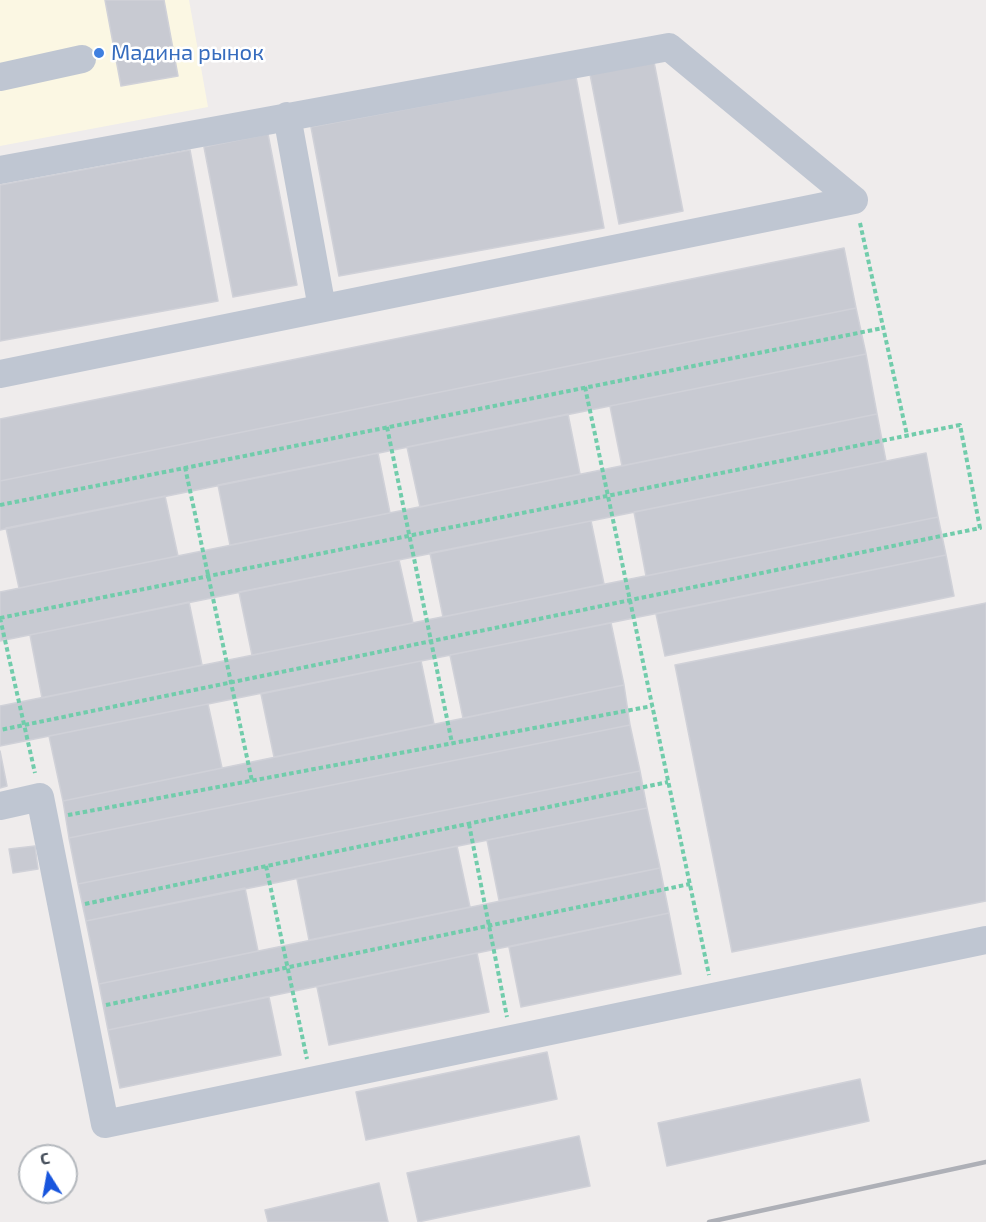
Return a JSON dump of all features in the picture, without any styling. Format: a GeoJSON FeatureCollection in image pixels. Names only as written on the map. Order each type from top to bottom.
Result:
{"type":"FeatureCollection","features":[{"type":"Feature","properties":{"kind":"lane"},"geometry":{"type":"LineString","coordinates":[[0,170],[669,47],[854,200]]}},
{"type":"Feature","properties":{"kind":"lane"},"geometry":{"type":"LineString","coordinates":[[0,77],[82,59]]}},
{"type":"Feature","properties":{"kind":"lane"},"geometry":{"type":"LineString","coordinates":[[287,116],[322,308]]}},
{"type":"Feature","properties":{"kind":"lane"},"geometry":{"type":"LineString","coordinates":[[0,374],[854,200]]}},
{"type":"Feature","properties":{"kind":"lane"},"geometry":{"type":"LineString","coordinates":[[0,806],[43,808],[105,1124],[986,940]]}},
{"type":"Feature","properties":{"kind":"path"},"geometry":{"type":"LineString","coordinates":[[854,200],[908,435]]}},
{"type":"Feature","properties":{"kind":"path"},"geometry":{"type":"LineString","coordinates":[[0,505],[883,328]]}},
{"type":"Feature","properties":{"kind":"path"},"geometry":{"type":"LineString","coordinates":[[585,387],[713,996]]}},
{"type":"Feature","properties":{"kind":"path"},"geometry":{"type":"LineString","coordinates":[[0,730],[24,725],[231,683],[431,642],[980,528],[960,425],[0,618],[24,725],[43,808],[252,780],[652,706]]}},
{"type":"Feature","properties":{"kind":"path"},"geometry":{"type":"LineString","coordinates":[[387,427],[452,743]]}},
{"type":"Feature","properties":{"kind":"path"},"geometry":{"type":"LineString","coordinates":[[185,467],[252,780]]}},
{"type":"Feature","properties":{"kind":"path"},"geometry":{"type":"LineString","coordinates":[[64,909],[668,782]]}},
{"type":"Feature","properties":{"kind":"path"},"geometry":{"type":"LineString","coordinates":[[469,824],[512,1039]]}},
{"type":"Feature","properties":{"kind":"path"},"geometry":{"type":"LineString","coordinates":[[266,866],[311,1080]]}},
{"type":"Feature","properties":{"kind":"path"},"geometry":{"type":"LineString","coordinates":[[82,1010],[690,884]]}},
{"type":"Feature","properties":{"kind":"shaded area","name":"Мадина рынок"},"geometry":{"type":"Polygon","coordinates":[[[0,0],[189,0],[208,107],[0,146],[0,0]]]}},
{"type":"Feature","properties":{"kind":"building"},"geometry":{"type":"Polygon","coordinates":[[[105,0],[164,0],[178,76],[121,86],[105,0]]]}},
{"type":"Feature","properties":{"kind":"building"},"geometry":{"type":"Polygon","coordinates":[[[654,62],[683,211],[619,224],[590,74],[654,62]]]}},
{"type":"Feature","properties":{"kind":"building"},"geometry":{"type":"Polygon","coordinates":[[[576,77],[604,228],[339,276],[311,127],[576,77]]]}},
{"type":"Feature","properties":{"kind":"building"},"geometry":{"type":"Polygon","coordinates":[[[268,134],[297,285],[233,297],[204,147],[268,134]]]}},
{"type":"Feature","properties":{"kind":"building"},"geometry":{"type":"Polygon","coordinates":[[[190,150],[218,301],[0,341],[0,185],[190,150]]]}},
{"type":"Feature","properties":{"kind":"building"},"geometry":{"type":"Polygon","coordinates":[[[844,248],[856,308],[0,481],[0,419],[844,248]]]}},
{"type":"Feature","properties":{"kind":"building"},"geometry":{"type":"Polygon","coordinates":[[[856,308],[866,354],[0,530],[0,481],[856,308]]]}},
{"type":"Feature","properties":{"kind":"building"},"geometry":{"type":"Polygon","coordinates":[[[866,354],[877,414],[622,466],[610,406],[866,354]]]}},
{"type":"Feature","properties":{"kind":"building"},"geometry":{"type":"Polygon","coordinates":[[[568,414],[580,474],[420,507],[407,447],[568,414]]]}},
{"type":"Feature","properties":{"kind":"building"},"geometry":{"type":"Polygon","coordinates":[[[877,414],[886,461],[0,641],[0,592],[877,414]]]}},
{"type":"Feature","properties":{"kind":"building"},"geometry":{"type":"Polygon","coordinates":[[[378,453],[390,513],[230,545],[218,485],[378,453]]]}},
{"type":"Feature","properties":{"kind":"building"},"geometry":{"type":"Polygon","coordinates":[[[926,453],[938,517],[646,576],[634,512],[926,453]]]}},
{"type":"Feature","properties":{"kind":"building"},"geometry":{"type":"Polygon","coordinates":[[[165,496],[178,556],[19,588],[6,528],[165,496]]]}},
{"type":"Feature","properties":{"kind":"building"},"geometry":{"type":"Polygon","coordinates":[[[938,517],[946,555],[0,746],[0,706],[938,517]]]}},
{"type":"Feature","properties":{"kind":"building"},"geometry":{"type":"Polygon","coordinates":[[[591,521],[604,584],[443,617],[430,553],[591,521]]]}},
{"type":"Feature","properties":{"kind":"building"},"geometry":{"type":"Polygon","coordinates":[[[946,555],[954,596],[665,656],[656,614],[946,555]]]}},
{"type":"Feature","properties":{"kind":"building"},"geometry":{"type":"Polygon","coordinates":[[[399,560],[413,623],[252,655],[239,592],[399,560]]]}},
{"type":"Feature","properties":{"kind":"building"},"geometry":{"type":"Polygon","coordinates":[[[189,602],[202,665],[42,698],[30,635],[189,602]]]}},
{"type":"Feature","properties":{"kind":"building"},"geometry":{"type":"Polygon","coordinates":[[[986,603],[986,901],[732,952],[675,665],[986,603]]]}},
{"type":"Feature","properties":{"kind":"building"},"geometry":{"type":"Polygon","coordinates":[[[611,623],[624,685],[463,718],[450,655],[611,623]]]}},
{"type":"Feature","properties":{"kind":"building"},"geometry":{"type":"Polygon","coordinates":[[[421,661],[434,724],[274,757],[261,694],[421,661]]]}},
{"type":"Feature","properties":{"kind":"building"},"geometry":{"type":"Polygon","coordinates":[[[624,685],[630,725],[69,838],[63,801],[624,685]]]}},
{"type":"Feature","properties":{"kind":"building"},"geometry":{"type":"Polygon","coordinates":[[[208,704],[222,768],[63,801],[49,736],[208,704]]]}},
{"type":"Feature","properties":{"kind":"building"},"geometry":{"type":"Polygon","coordinates":[[[630,725],[640,771],[78,884],[69,838],[630,725]]]}},
{"type":"Feature","properties":{"kind":"building"},"geometry":{"type":"Polygon","coordinates":[[[0,751],[7,786],[0,788],[0,751]]]}},
{"type":"Feature","properties":{"kind":"building"},"geometry":{"type":"Polygon","coordinates":[[[640,771],[647,808],[86,921],[78,884],[640,771]]]}},
{"type":"Feature","properties":{"kind":"building"},"geometry":{"type":"Polygon","coordinates":[[[647,808],[660,868],[499,900],[487,840],[647,808]]]}},
{"type":"Feature","properties":{"kind":"building"},"geometry":{"type":"Polygon","coordinates":[[[35,846],[38,869],[13,873],[9,849],[35,846]]]}},
{"type":"Feature","properties":{"kind":"building"},"geometry":{"type":"Polygon","coordinates":[[[457,846],[470,907],[309,940],[297,879],[457,846]]]}},
{"type":"Feature","properties":{"kind":"building"},"geometry":{"type":"Polygon","coordinates":[[[660,868],[669,913],[108,1030],[99,984],[660,868]]]}},
{"type":"Feature","properties":{"kind":"building"},"geometry":{"type":"Polygon","coordinates":[[[245,888],[258,951],[99,984],[86,921],[245,888]]]}},
{"type":"Feature","properties":{"kind":"building"},"geometry":{"type":"Polygon","coordinates":[[[669,913],[681,974],[521,1007],[509,947],[669,913]]]}},
{"type":"Feature","properties":{"kind":"building"},"geometry":{"type":"Polygon","coordinates":[[[477,953],[489,1012],[329,1045],[317,987],[477,953]]]}},
{"type":"Feature","properties":{"kind":"building"},"geometry":{"type":"Polygon","coordinates":[[[269,997],[281,1055],[120,1088],[108,1030],[269,997]]]}},
{"type":"Feature","properties":{"kind":"building"},"geometry":{"type":"Polygon","coordinates":[[[547,1052],[557,1099],[366,1140],[356,1092],[547,1052]]]}},
{"type":"Feature","properties":{"kind":"building"},"geometry":{"type":"Polygon","coordinates":[[[860,1079],[869,1121],[667,1166],[658,1123],[860,1079]]]}},
{"type":"Feature","properties":{"kind":"building"},"geometry":{"type":"Polygon","coordinates":[[[579,1136],[590,1186],[418,1222],[407,1173],[579,1136]]]}},
{"type":"Feature","properties":{"kind":"building"},"geometry":{"type":"Polygon","coordinates":[[[379,1183],[388,1222],[268,1222],[265,1210],[379,1183]]]}},
{"type":"Feature","properties":{"kind":"railway"},"geometry":{"type":"LineString","coordinates":[[709,1222],[986,1162]]}},
{"type":"Feature","properties":{"kind":"place","name":"Мадина рынок"},"geometry":{"type":"Point","coordinates":[99,53]}}]}
